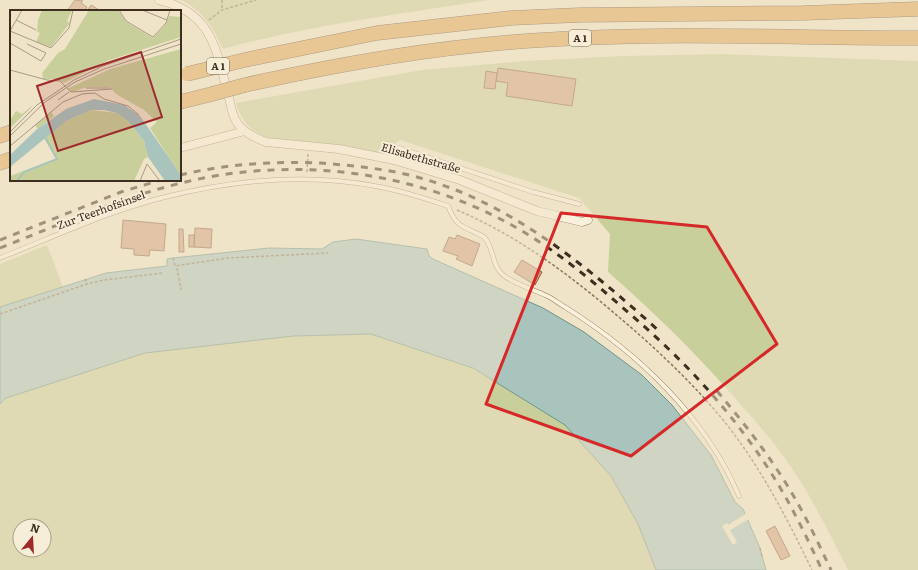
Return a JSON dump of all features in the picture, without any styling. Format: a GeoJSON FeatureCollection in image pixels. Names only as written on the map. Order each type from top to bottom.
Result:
{"type":"FeatureCollection","features":[{"type":"Feature","properties":{"kind":"highway"},"geometry":{"type":"LineString","coordinates":[[802,13],[918,9]]}},
{"type":"Feature","properties":{"kind":"highway","name":"A 1"},"geometry":{"type":"LineString","coordinates":[[183,75],[249,59],[377,33],[511,18],[579,15],[802,13],[918,14]]}},
{"type":"Feature","properties":{"kind":"highway","name":"A 1"},"geometry":{"type":"LineString","coordinates":[[181,102],[316,69],[382,57],[514,42],[579,38],[918,38]]}},
{"type":"Feature","properties":{"kind":"highway"},"geometry":{"type":"LineString","coordinates":[[0,136],[10,132]]}},
{"type":"Feature","properties":{"kind":"highway"},"geometry":{"type":"LineString","coordinates":[[0,163],[10,159]]}},
{"type":"Feature","properties":{"kind":"street","name":"Elisabethstraße"},"geometry":{"type":"LineString","coordinates":[[159,0],[173,3],[185,9],[203,24],[215,48],[236,122],[254,138],[266,142],[339,149],[394,160],[460,180],[537,211],[582,222],[588,220]]}},
{"type":"Feature","properties":{"kind":"street"},"geometry":{"type":"LineString","coordinates":[[181,148],[245,131]]}},
{"type":"Feature","properties":{"kind":"lane"},"geometry":{"type":"LineString","coordinates":[[387,144],[526,190],[579,204]]}},
{"type":"Feature","properties":{"kind":"lane","name":"Zur Teerhofsinsel"},"geometry":{"type":"LineString","coordinates":[[0,258],[109,216],[164,197],[226,184],[278,180],[339,181],[405,192],[448,206],[456,223],[484,236],[489,244],[496,266],[503,275],[548,296],[584,320],[642,364],[673,394],[717,452],[740,496]]}},
{"type":"Feature","properties":{"kind":"path"},"geometry":{"type":"LineString","coordinates":[[222,0],[222,10]]}},
{"type":"Feature","properties":{"kind":"path"},"geometry":{"type":"LineString","coordinates":[[203,24],[222,10],[256,0]]}},
{"type":"Feature","properties":{"kind":"path"},"geometry":{"type":"LineString","coordinates":[[307,180],[308,147]]}},
{"type":"Feature","properties":{"kind":"path"},"geometry":{"type":"LineString","coordinates":[[173,258],[175,266],[227,258],[328,253]]}},
{"type":"Feature","properties":{"kind":"path"},"geometry":{"type":"LineString","coordinates":[[177,268],[180,290]]}},
{"type":"Feature","properties":{"kind":"path"},"geometry":{"type":"LineString","coordinates":[[0,314],[87,284],[104,280],[162,273]]}},
{"type":"Feature","properties":{"kind":"path"},"geometry":{"type":"LineString","coordinates":[[85,278],[87,284]]}},
{"type":"Feature","properties":{"kind":"path"},"geometry":{"type":"LineString","coordinates":[[760,548],[762,557]]}},
{"type":"Feature","properties":{"kind":"highlighted area"},"geometry":{"type":"Polygon","coordinates":[[[561,213],[707,227],[777,344],[631,456],[486,404],[561,213]]]}},
{"type":"Feature","properties":{"kind":"green space"},"geometry":{"type":"Polygon","coordinates":[[[181,0],[489,0],[389,15],[289,33],[223,49],[206,20],[189,4],[181,0]]]}},
{"type":"Feature","properties":{"kind":"green space"},"geometry":{"type":"Polygon","coordinates":[[[722,54],[918,61],[918,570],[848,570],[807,492],[767,435],[694,353],[608,272],[610,234],[579,198],[400,140],[382,153],[267,138],[247,124],[236,103],[422,70],[525,61],[623,56],[722,54]]]}},
{"type":"Feature","properties":{"kind":"green space"},"geometry":{"type":"Polygon","coordinates":[[[47,245],[63,287],[0,307],[0,264],[47,245]]]}},
{"type":"Feature","properties":{"kind":"green space"},"geometry":{"type":"Polygon","coordinates":[[[371,334],[473,368],[565,425],[611,476],[638,524],[656,570],[0,570],[0,404],[6,398],[145,353],[293,336],[371,334]]]}},
{"type":"Feature","properties":{"kind":"water"},"geometry":{"type":"Polygon","coordinates":[[[356,239],[427,249],[429,256],[433,259],[543,308],[584,332],[642,375],[672,405],[711,455],[735,502],[743,509],[760,548],[766,570],[656,570],[638,524],[611,476],[565,425],[473,368],[371,334],[293,336],[145,353],[6,398],[0,404],[0,307],[106,273],[167,266],[167,259],[269,248],[322,249],[333,242],[356,239]]]}},
{"type":"Feature","properties":{"kind":"pier"},"geometry":{"type":"Polygon","coordinates":[[[747,513],[749,519],[730,530],[737,542],[733,545],[722,526],[727,523],[728,525],[747,513]]]}},
{"type":"Feature","properties":{"kind":"building"},"geometry":{"type":"Polygon","coordinates":[[[75,0],[83,1],[81,3],[87,7],[86,10],[68,10],[75,0]]]}},
{"type":"Feature","properties":{"kind":"building"},"geometry":{"type":"Polygon","coordinates":[[[91,5],[99,10],[88,10],[91,5]]]}},
{"type":"Feature","properties":{"kind":"building"},"geometry":{"type":"Polygon","coordinates":[[[498,68],[576,79],[572,106],[506,96],[508,83],[496,81],[498,68]]]}},
{"type":"Feature","properties":{"kind":"building"},"geometry":{"type":"Polygon","coordinates":[[[486,71],[497,73],[495,89],[484,88],[486,71]]]}},
{"type":"Feature","properties":{"kind":"building"},"geometry":{"type":"Polygon","coordinates":[[[123,220],[166,224],[164,251],[150,250],[149,256],[134,255],[134,249],[121,248],[123,220]]]}},
{"type":"Feature","properties":{"kind":"building"},"geometry":{"type":"Polygon","coordinates":[[[195,228],[212,229],[211,248],[194,247],[195,228]]]}},
{"type":"Feature","properties":{"kind":"building"},"geometry":{"type":"Polygon","coordinates":[[[179,229],[183,229],[184,252],[179,252],[179,229]]]}},
{"type":"Feature","properties":{"kind":"building"},"geometry":{"type":"Polygon","coordinates":[[[189,235],[194,235],[194,247],[189,247],[189,235]]]}},
{"type":"Feature","properties":{"kind":"building"},"geometry":{"type":"Polygon","coordinates":[[[457,235],[480,244],[472,266],[456,259],[458,256],[443,251],[449,237],[455,239],[457,235]]]}},
{"type":"Feature","properties":{"kind":"building"},"geometry":{"type":"Polygon","coordinates":[[[522,260],[542,272],[535,285],[514,272],[522,260]]]}},
{"type":"Feature","properties":{"kind":"building"},"geometry":{"type":"Polygon","coordinates":[[[775,526],[790,556],[781,560],[766,531],[775,526]]]}},
{"type":"Feature","properties":{"kind":"railway"},"geometry":{"type":"LineString","coordinates":[[181,175],[215,168],[250,164],[303,162],[373,168],[429,180],[466,194],[501,211],[535,232],[567,254],[599,279],[658,330]]}},
{"type":"Feature","properties":{"kind":"railway"},"geometry":{"type":"LineString","coordinates":[[0,248],[86,214],[145,193],[204,178],[235,173],[273,170],[310,170],[347,173],[384,178],[420,187],[455,199],[489,213],[522,231],[564,259],[670,350],[708,389],[758,453],[787,499],[822,570]]}},
{"type":"Feature","properties":{"kind":"railway"},"geometry":{"type":"LineString","coordinates":[[0,240],[121,192],[158,181]]}},
{"type":"Feature","properties":{"kind":"railway"},"geometry":{"type":"LineString","coordinates":[[717,391],[741,420],[786,483],[806,519],[831,570]]}}]}
